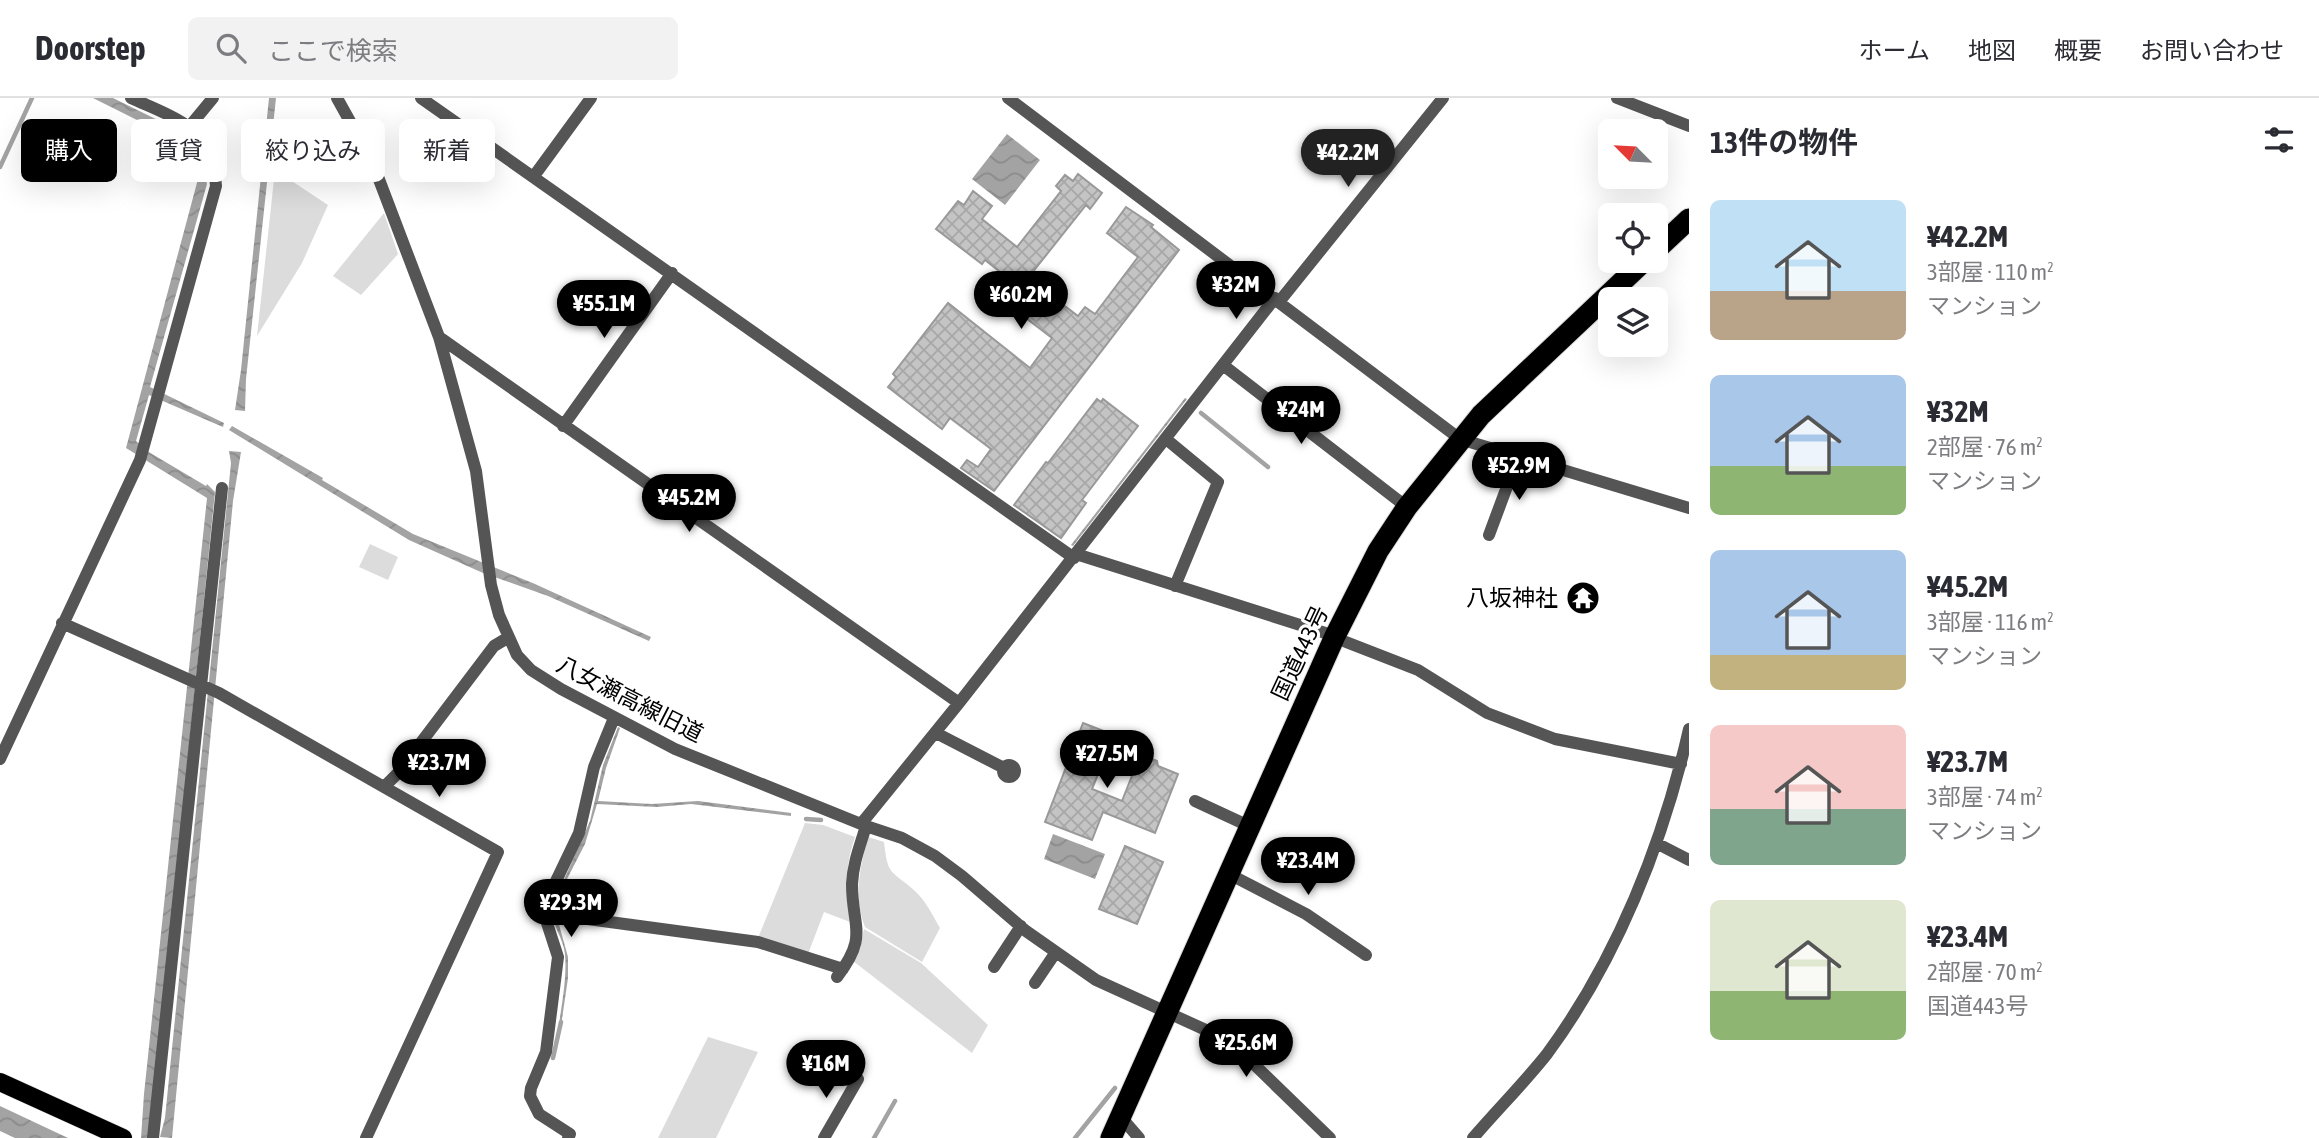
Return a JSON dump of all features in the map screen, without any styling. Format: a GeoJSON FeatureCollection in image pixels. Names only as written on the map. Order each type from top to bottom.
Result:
{"type":"FeatureCollection","features":[{"type":"Feature","properties":{"kind":"highway"},"geometry":{"type":"LineString","coordinates":[[1668,239],[1689,219]]}},
{"type":"Feature","properties":{"kind":"highway","name":"国道443号"},"geometry":{"type":"LineString","coordinates":[[1111,1138],[1229,874],[1341,639],[1378,551],[1407,507],[1460,439],[1532,366],[1631,273]]}},
{"type":"Feature","properties":{"kind":"main road"},"geometry":{"type":"LineString","coordinates":[[0,1082],[123,1138]]}},
{"type":"Feature","properties":{"kind":"street"},"geometry":{"type":"LineString","coordinates":[[131,98],[173,119]]}},
{"type":"Feature","properties":{"kind":"street"},"geometry":{"type":"LineString","coordinates":[[196,119],[213,98]]}},
{"type":"Feature","properties":{"kind":"street","name":"八女瀬高線旧道"},"geometry":{"type":"LineString","coordinates":[[337,98],[372,161],[439,337],[476,471],[491,585],[517,655],[531,670],[614,718],[675,748],[902,838],[936,856],[1021,926],[1096,979],[1230,1041],[1325,1136]]}},
{"type":"Feature","properties":{"kind":"street"},"geometry":{"type":"LineString","coordinates":[[421,98],[1075,556],[1341,639],[1418,670],[1487,713],[1555,739],[1681,764]]}},
{"type":"Feature","properties":{"kind":"street"},"geometry":{"type":"LineString","coordinates":[[534,176],[592,98]]}},
{"type":"Feature","properties":{"kind":"street"},"geometry":{"type":"LineString","coordinates":[[1008,98],[1460,439],[1689,508]]}},
{"type":"Feature","properties":{"kind":"street"},"geometry":{"type":"LineString","coordinates":[[558,915],[758,942],[840,973],[856,944],[858,929],[852,887],[854,862],[864,825],[1223,365],[1443,98]]}},
{"type":"Feature","properties":{"kind":"street"},"geometry":{"type":"LineString","coordinates":[[1617,98],[1689,126]]}},
{"type":"Feature","properties":{"kind":"street"},"geometry":{"type":"LineString","coordinates":[[0,759],[140,460],[215,182]]}},
{"type":"Feature","properties":{"kind":"street"},"geometry":{"type":"LineString","coordinates":[[563,426],[672,273]]}},
{"type":"Feature","properties":{"kind":"street"},"geometry":{"type":"LineString","coordinates":[[439,337],[959,703]]}},
{"type":"Feature","properties":{"kind":"street"},"geometry":{"type":"LineString","coordinates":[[1223,365],[1399,501]]}},
{"type":"Feature","properties":{"kind":"street"},"geometry":{"type":"LineString","coordinates":[[1166,439],[1218,482],[1175,586]]}},
{"type":"Feature","properties":{"kind":"street"},"geometry":{"type":"LineString","coordinates":[[1489,535],[1518,457]]}},
{"type":"Feature","properties":{"kind":"street"},"geometry":{"type":"LineString","coordinates":[[153,1138],[222,488]]}},
{"type":"Feature","properties":{"kind":"street"},"geometry":{"type":"LineString","coordinates":[[62,622],[201,685],[498,852],[366,1138]]}},
{"type":"Feature","properties":{"kind":"street"},"geometry":{"type":"LineString","coordinates":[[384,787],[398,774],[494,646],[509,637]]}},
{"type":"Feature","properties":{"kind":"street"},"geometry":{"type":"LineString","coordinates":[[568,1138],[570,1134],[539,1114],[530,1096],[531,1087],[546,1052],[558,957],[545,917],[545,904],[579,833],[594,766],[614,718]]}},
{"type":"Feature","properties":{"kind":"street"},"geometry":{"type":"LineString","coordinates":[[1473,1138],[1546,1054],[1594,981],[1658,844],[1689,729]]}},
{"type":"Feature","properties":{"kind":"street"},"geometry":{"type":"LineString","coordinates":[[936,733],[1004,768]]}},
{"type":"Feature","properties":{"kind":"street"},"geometry":{"type":"LineString","coordinates":[[1195,801],[1251,827]]}},
{"type":"Feature","properties":{"kind":"street"},"geometry":{"type":"LineString","coordinates":[[1658,844],[1689,860]]}},
{"type":"Feature","properties":{"kind":"street"},"geometry":{"type":"LineString","coordinates":[[1229,874],[1306,914],[1366,955]]}},
{"type":"Feature","properties":{"kind":"street"},"geometry":{"type":"LineString","coordinates":[[994,967],[1021,926]]}},
{"type":"Feature","properties":{"kind":"street"},"geometry":{"type":"LineString","coordinates":[[1035,983],[1056,952]]}},
{"type":"Feature","properties":{"kind":"street"},"geometry":{"type":"LineString","coordinates":[[824,1138],[858,1079]]}},
{"type":"Feature","properties":{"kind":"street"},"geometry":{"type":"LineString","coordinates":[[1121,1116],[1139,1138]]}},
{"type":"Feature","properties":{"kind":"shaded area"},"geometry":{"type":"Polygon","coordinates":[[[274,182],[293,182],[328,205],[302,263],[257,336],[274,182]]]}},
{"type":"Feature","properties":{"kind":"shaded area"},"geometry":{"type":"Polygon","coordinates":[[[384,213],[398,254],[361,295],[333,276],[384,213]]]}},
{"type":"Feature","properties":{"kind":"shaded area"},"geometry":{"type":"Polygon","coordinates":[[[370,544],[398,557],[388,580],[359,567],[370,544]]]}},
{"type":"Feature","properties":{"kind":"shaded area"},"geometry":{"type":"Polygon","coordinates":[[[805,823],[823,825],[855,837],[848,869],[850,922],[824,912],[808,954],[758,938],[805,823]]]}},
{"type":"Feature","properties":{"kind":"shaded area"},"geometry":{"type":"Polygon","coordinates":[[[868,837],[884,842],[889,868],[919,895],[940,928],[922,962],[865,927],[859,893],[860,871],[868,837]]]}},
{"type":"Feature","properties":{"kind":"shaded area"},"geometry":{"type":"Polygon","coordinates":[[[864,929],[921,963],[988,1025],[972,1053],[853,961],[860,949],[864,929]]]}},
{"type":"Feature","properties":{"kind":"shaded area"},"geometry":{"type":"Polygon","coordinates":[[[708,1037],[758,1052],[716,1138],[658,1138],[708,1037]]]}},
{"type":"Feature","properties":{"kind":"water"},"geometry":{"type":"Polygon","coordinates":[[[93,98],[113,98],[156,119],[135,119],[93,98]]]}},
{"type":"Feature","properties":{"kind":"water"},"geometry":{"type":"Polygon","coordinates":[[[269,98],[276,98],[274,119],[267,119],[269,98]]]}},
{"type":"Feature","properties":{"kind":"water"},"geometry":{"type":"Polygon","coordinates":[[[1007,134],[1040,160],[1005,205],[972,179],[1007,134]]]}},
{"type":"Feature","properties":{"kind":"water"},"geometry":{"type":"Polygon","coordinates":[[[197,182],[207,182],[150,387],[224,423],[223,427],[149,395],[136,441],[147,451],[206,486],[207,484],[215,492],[149,1138],[141,1138],[144,1094],[207,498],[126,448],[197,182]]]}},
{"type":"Feature","properties":{"kind":"water"},"geometry":{"type":"Polygon","coordinates":[[[260,182],[267,182],[245,411],[235,410],[260,182]]]}},
{"type":"Feature","properties":{"kind":"water"},"geometry":{"type":"Polygon","coordinates":[[[1185,398],[1187,399],[1073,546],[1071,545],[1185,398]]]}},
{"type":"Feature","properties":{"kind":"water"},"geometry":{"type":"Polygon","coordinates":[[[232,426],[413,534],[535,584],[651,637],[649,641],[548,596],[483,573],[409,540],[229,430],[232,426]]]}},
{"type":"Feature","properties":{"kind":"water"},"geometry":{"type":"Polygon","coordinates":[[[229,451],[241,452],[233,501],[172,1138],[160,1137],[165,1118],[231,463],[229,451]]]}},
{"type":"Feature","properties":{"kind":"water"},"geometry":{"type":"Polygon","coordinates":[[[618,727],[620,728],[598,801],[652,804],[698,801],[791,813],[791,816],[691,804],[656,807],[597,804],[585,844],[555,910],[568,957],[568,978],[561,1026],[565,954],[553,919],[552,907],[590,821],[603,765],[618,727]]]}},
{"type":"Feature","properties":{"kind":"water"},"geometry":{"type":"Polygon","coordinates":[[[1053,834],[1105,854],[1095,879],[1044,859],[1053,834]]]}},
{"type":"Feature","properties":{"kind":"water"},"geometry":{"type":"Polygon","coordinates":[[[0,1106],[68,1138],[15,1138],[0,1131],[0,1106]]]}},
{"type":"Feature","properties":{"kind":"building"},"geometry":{"type":"Polygon","coordinates":[[[1078,174],[1102,193],[1090,209],[1086,205],[1028,278],[1078,316],[1085,307],[1095,314],[1138,257],[1107,233],[1126,207],[1153,225],[1151,227],[1179,250],[994,491],[961,468],[967,460],[978,467],[991,449],[950,418],[942,429],[888,387],[896,377],[893,374],[948,303],[1030,368],[1052,338],[1005,302],[1024,291],[985,260],[982,264],[936,229],[958,201],[964,205],[973,191],[992,206],[982,219],[1017,247],[1061,191],[1056,186],[1065,175],[1073,181],[1078,174]]]}},
{"type":"Feature","properties":{"kind":"building"},"geometry":{"type":"Polygon","coordinates":[[[1097,399],[1101,402],[1103,399],[1138,426],[1082,500],[1086,503],[1061,538],[1014,505],[1097,399]]]}},
{"type":"Feature","properties":{"kind":"building"},"geometry":{"type":"Polygon","coordinates":[[[1083,723],[1114,735],[1092,789],[1122,801],[1139,758],[1143,755],[1157,761],[1158,766],[1178,774],[1155,833],[1103,812],[1092,840],[1045,822],[1083,723]]]}},
{"type":"Feature","properties":{"kind":"building"},"geometry":{"type":"Polygon","coordinates":[[[1125,846],[1163,862],[1137,924],[1099,909],[1125,846]]]}},
{"type":"Feature","properties":{"kind":"waterway"},"geometry":{"type":"LineString","coordinates":[[0,167],[32,98]]}},
{"type":"Feature","properties":{"kind":"waterway"},"geometry":{"type":"LineString","coordinates":[[1201,413],[1268,467]]}},
{"type":"Feature","properties":{"kind":"waterway"},"geometry":{"type":"LineString","coordinates":[[806,819],[821,820]]}},
{"type":"Feature","properties":{"kind":"waterway"},"geometry":{"type":"LineString","coordinates":[[553,1058],[561,1022]]}},
{"type":"Feature","properties":{"kind":"waterway"},"geometry":{"type":"LineString","coordinates":[[1075,1138],[1115,1088]]}},
{"type":"Feature","properties":{"kind":"waterway"},"geometry":{"type":"LineString","coordinates":[[874,1138],[895,1101]]}},
{"type":"Feature","properties":{"kind":"place","name":"八坂神社"},"geometry":{"type":"Point","coordinates":[1583,598]}}]}
